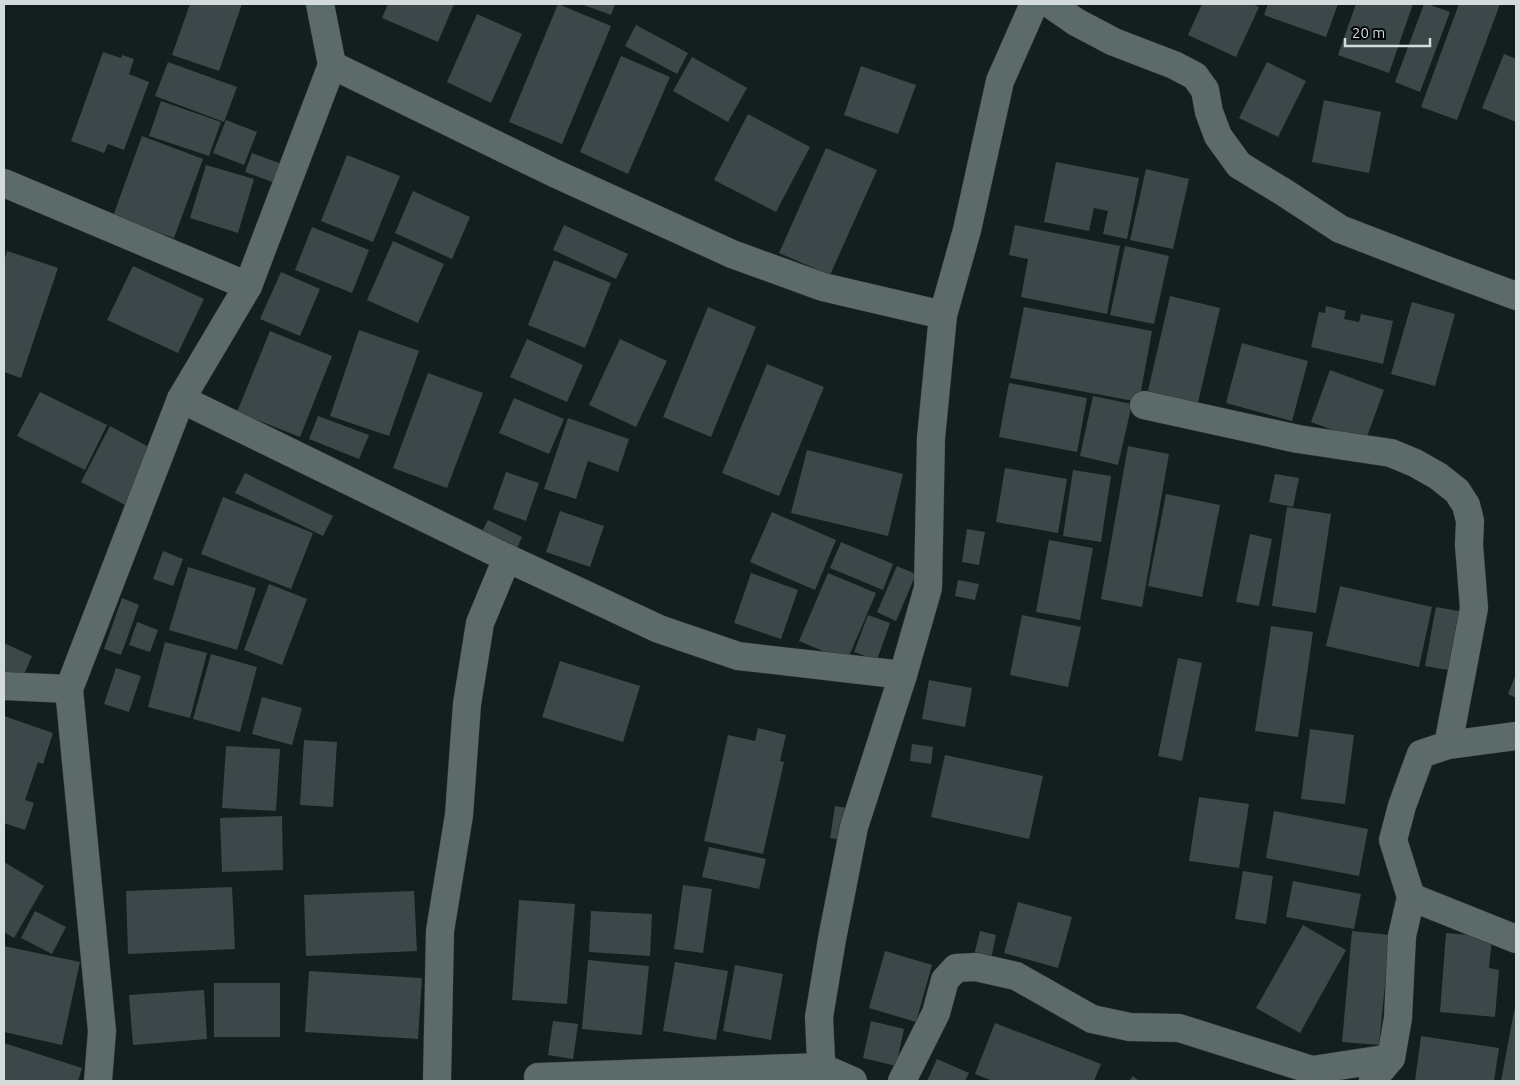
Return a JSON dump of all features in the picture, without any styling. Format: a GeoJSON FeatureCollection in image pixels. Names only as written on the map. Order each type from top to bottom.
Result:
{"type":"FeatureCollection","features":[{"type":"Feature","properties":{"kind":"street"},"geometry":{"type":"LineString","coordinates":[[98,1081],[102,1030],[69,689],[181,399],[248,286],[332,65],[320,4]]}},
{"type":"Feature","properties":{"kind":"street"},"geometry":{"type":"LineString","coordinates":[[821,1074],[819,1018],[854,827],[903,675],[928,588],[930,438],[943,315],[967,230],[1000,81],[1034,4]]}},
{"type":"Feature","properties":{"kind":"street"},"geometry":{"type":"LineString","coordinates":[[1050,4],[1076,22],[1106,38],[1174,65],[1194,76],[1205,90],[1209,112],[1218,136],[1239,165],[1286,193],[1340,229],[1516,296]]}},
{"type":"Feature","properties":{"kind":"street"},"geometry":{"type":"LineString","coordinates":[[332,65],[554,173],[732,254],[823,287],[943,315]]}},
{"type":"Feature","properties":{"kind":"street"},"geometry":{"type":"LineString","coordinates":[[4,184],[248,286]]}},
{"type":"Feature","properties":{"kind":"street"},"geometry":{"type":"LineString","coordinates":[[181,399],[507,558],[659,629],[738,656],[903,675]]}},
{"type":"Feature","properties":{"kind":"street"},"geometry":{"type":"LineString","coordinates":[[1144,405],[1298,439],[1391,453],[1415,463],[1457,491],[1466,505],[1470,521],[1469,545],[1474,608],[1448,745]]}},
{"type":"Feature","properties":{"kind":"street"},"geometry":{"type":"LineString","coordinates":[[437,1081],[440,931],[459,814],[467,704],[480,623],[507,558]]}},
{"type":"Feature","properties":{"kind":"street"},"geometry":{"type":"LineString","coordinates":[[4,686],[69,689]]}},
{"type":"Feature","properties":{"kind":"street"},"geometry":{"type":"LineString","coordinates":[[1372,1081],[1391,1058],[1398,1018],[1402,936],[1411,897],[1393,840],[1402,806],[1421,754],[1448,745],[1516,736]]}},
{"type":"Feature","properties":{"kind":"street"},"geometry":{"type":"LineString","coordinates":[[1411,897],[1516,939]]}},
{"type":"Feature","properties":{"kind":"street"},"geometry":{"type":"LineString","coordinates":[[902,1081],[936,1013],[945,980],[956,968],[976,967],[1016,976],[1092,1019],[1130,1027],[1179,1028],[1312,1070],[1391,1058]]}},
{"type":"Feature","properties":{"kind":"street"},"geometry":{"type":"LineString","coordinates":[[538,1077],[821,1074],[853,1081]]}},
{"type":"Feature","properties":{"kind":"building"},"geometry":{"type":"Polygon","coordinates":[[[190,4],[242,4],[219,71],[172,55],[190,4]]]}},
{"type":"Feature","properties":{"kind":"building"},"geometry":{"type":"Polygon","coordinates":[[[388,4],[454,4],[438,42],[382,18],[388,4]]]}},
{"type":"Feature","properties":{"kind":"building"},"geometry":{"type":"Polygon","coordinates":[[[558,4],[611,26],[562,144],[509,122],[558,4]]]}},
{"type":"Feature","properties":{"kind":"building"},"geometry":{"type":"Polygon","coordinates":[[[581,4],[615,4],[611,15],[581,4]]]}},
{"type":"Feature","properties":{"kind":"building"},"geometry":{"type":"Polygon","coordinates":[[[1202,4],[1252,4],[1259,7],[1236,57],[1188,35],[1202,4]]]}},
{"type":"Feature","properties":{"kind":"building"},"geometry":{"type":"Polygon","coordinates":[[[1268,4],[1338,4],[1326,37],[1264,15],[1268,4]]]}},
{"type":"Feature","properties":{"kind":"building"},"geometry":{"type":"Polygon","coordinates":[[[1356,4],[1413,4],[1389,73],[1338,55],[1356,4]]]}},
{"type":"Feature","properties":{"kind":"building"},"geometry":{"type":"Polygon","coordinates":[[[1424,4],[1450,12],[1420,92],[1395,82],[1424,4]]]}},
{"type":"Feature","properties":{"kind":"building"},"geometry":{"type":"Polygon","coordinates":[[[1459,4],[1500,4],[1457,120],[1421,107],[1459,4]]]}},
{"type":"Feature","properties":{"kind":"building"},"geometry":{"type":"Polygon","coordinates":[[[477,14],[522,34],[491,103],[447,82],[477,14]]]}},
{"type":"Feature","properties":{"kind":"building"},"geometry":{"type":"Polygon","coordinates":[[[636,25],[688,53],[677,74],[625,46],[636,25]]]}},
{"type":"Feature","properties":{"kind":"building"},"geometry":{"type":"Polygon","coordinates":[[[103,52],[121,58],[122,55],[134,59],[129,74],[149,82],[124,150],[108,144],[104,153],[71,141],[103,52]]]}},
{"type":"Feature","properties":{"kind":"building"},"geometry":{"type":"Polygon","coordinates":[[[1504,54],[1516,59],[1516,122],[1482,108],[1504,54]]]}},
{"type":"Feature","properties":{"kind":"building"},"geometry":{"type":"Polygon","coordinates":[[[621,56],[670,77],[628,174],[580,152],[621,56]]]}},
{"type":"Feature","properties":{"kind":"building"},"geometry":{"type":"Polygon","coordinates":[[[692,57],[747,88],[728,122],[673,91],[692,57]]]}},
{"type":"Feature","properties":{"kind":"building"},"geometry":{"type":"Polygon","coordinates":[[[168,62],[237,87],[224,122],[155,96],[168,62]]]}},
{"type":"Feature","properties":{"kind":"building"},"geometry":{"type":"Polygon","coordinates":[[[1267,62],[1306,81],[1278,137],[1239,118],[1267,62]]]}},
{"type":"Feature","properties":{"kind":"building"},"geometry":{"type":"Polygon","coordinates":[[[861,66],[916,85],[898,134],[844,115],[861,66]]]}},
{"type":"Feature","properties":{"kind":"building"},"geometry":{"type":"Polygon","coordinates":[[[1324,100],[1381,112],[1369,173],[1312,162],[1324,100]]]}},
{"type":"Feature","properties":{"kind":"building"},"geometry":{"type":"Polygon","coordinates":[[[161,101],[221,122],[209,156],[149,136],[161,101]]]}},
{"type":"Feature","properties":{"kind":"building"},"geometry":{"type":"Polygon","coordinates":[[[748,114],[810,147],[776,212],[714,180],[748,114]]]}},
{"type":"Feature","properties":{"kind":"building"},"geometry":{"type":"Polygon","coordinates":[[[226,120],[257,132],[244,165],[213,153],[226,120]]]}},
{"type":"Feature","properties":{"kind":"building"},"geometry":{"type":"Polygon","coordinates":[[[142,136],[203,159],[174,238],[113,216],[142,136]]]}},
{"type":"Feature","properties":{"kind":"building"},"geometry":{"type":"Polygon","coordinates":[[[826,148],[877,170],[830,275],[779,253],[826,148]]]}},
{"type":"Feature","properties":{"kind":"building"},"geometry":{"type":"Polygon","coordinates":[[[252,153],[282,164],[275,183],[245,172],[252,153]]]}},
{"type":"Feature","properties":{"kind":"building"},"geometry":{"type":"Polygon","coordinates":[[[347,155],[400,176],[373,242],[321,221],[347,155]]]}},
{"type":"Feature","properties":{"kind":"building"},"geometry":{"type":"Polygon","coordinates":[[[1056,162],[1139,178],[1127,239],[1103,234],[1108,211],[1094,208],[1089,231],[1044,222],[1056,162]]]}},
{"type":"Feature","properties":{"kind":"building"},"geometry":{"type":"Polygon","coordinates":[[[206,165],[254,179],[238,233],[190,218],[206,165]]]}},
{"type":"Feature","properties":{"kind":"building"},"geometry":{"type":"Polygon","coordinates":[[[1146,169],[1189,179],[1173,249],[1130,240],[1146,169]]]}},
{"type":"Feature","properties":{"kind":"building"},"geometry":{"type":"Polygon","coordinates":[[[413,191],[470,217],[452,259],[395,233],[413,191]]]}},
{"type":"Feature","properties":{"kind":"building"},"geometry":{"type":"Polygon","coordinates":[[[564,225],[628,254],[616,279],[553,250],[564,225]]]}},
{"type":"Feature","properties":{"kind":"building"},"geometry":{"type":"Polygon","coordinates":[[[1015,225],[1120,246],[1107,314],[1021,297],[1028,259],[1009,255],[1015,225]]]}},
{"type":"Feature","properties":{"kind":"building"},"geometry":{"type":"Polygon","coordinates":[[[312,227],[369,250],[352,293],[295,270],[312,227]]]}},
{"type":"Feature","properties":{"kind":"building"},"geometry":{"type":"Polygon","coordinates":[[[393,241],[444,264],[418,323],[367,300],[393,241]]]}},
{"type":"Feature","properties":{"kind":"building"},"geometry":{"type":"Polygon","coordinates":[[[1125,246],[1169,256],[1154,324],[1110,315],[1125,246]]]}},
{"type":"Feature","properties":{"kind":"building"},"geometry":{"type":"Polygon","coordinates":[[[7,251],[58,268],[21,378],[4,372],[4,262],[7,251]]]}},
{"type":"Feature","properties":{"kind":"building"},"geometry":{"type":"Polygon","coordinates":[[[554,260],[611,283],[585,348],[528,325],[554,260]]]}},
{"type":"Feature","properties":{"kind":"building"},"geometry":{"type":"Polygon","coordinates":[[[133,266],[204,299],[178,353],[107,320],[133,266]]]}},
{"type":"Feature","properties":{"kind":"building"},"geometry":{"type":"Polygon","coordinates":[[[281,272],[320,289],[300,336],[260,319],[281,272]]]}},
{"type":"Feature","properties":{"kind":"building"},"geometry":{"type":"Polygon","coordinates":[[[1170,296],[1220,308],[1197,407],[1147,395],[1170,296]]]}},
{"type":"Feature","properties":{"kind":"building"},"geometry":{"type":"Polygon","coordinates":[[[1412,302],[1455,314],[1435,386],[1391,374],[1412,302]]]}},
{"type":"Feature","properties":{"kind":"building"},"geometry":{"type":"Polygon","coordinates":[[[1326,306],[1346,311],[1344,319],[1359,322],[1361,314],[1393,321],[1383,364],[1311,347],[1319,312],[1325,313],[1326,306]]]}},
{"type":"Feature","properties":{"kind":"building"},"geometry":{"type":"Polygon","coordinates":[[[708,307],[756,327],[711,437],[663,417],[708,307]]]}},
{"type":"Feature","properties":{"kind":"building"},"geometry":{"type":"Polygon","coordinates":[[[1024,307],[1152,331],[1139,402],[1010,378],[1024,307]]]}},
{"type":"Feature","properties":{"kind":"building"},"geometry":{"type":"Polygon","coordinates":[[[359,330],[419,351],[389,436],[330,416],[359,330]]]}},
{"type":"Feature","properties":{"kind":"building"},"geometry":{"type":"Polygon","coordinates":[[[270,331],[332,356],[300,437],[237,412],[270,331]]]}},
{"type":"Feature","properties":{"kind":"building"},"geometry":{"type":"Polygon","coordinates":[[[527,339],[583,365],[567,402],[510,377],[527,339]]]}},
{"type":"Feature","properties":{"kind":"building"},"geometry":{"type":"Polygon","coordinates":[[[620,339],[667,361],[636,427],[589,405],[620,339]]]}},
{"type":"Feature","properties":{"kind":"building"},"geometry":{"type":"Polygon","coordinates":[[[1242,343],[1308,361],[1292,421],[1226,403],[1242,343]]]}},
{"type":"Feature","properties":{"kind":"building"},"geometry":{"type":"Polygon","coordinates":[[[767,364],[824,387],[779,496],[722,473],[767,364]]]}},
{"type":"Feature","properties":{"kind":"building"},"geometry":{"type":"Polygon","coordinates":[[[1330,370],[1384,390],[1365,442],[1311,422],[1330,370]]]}},
{"type":"Feature","properties":{"kind":"building"},"geometry":{"type":"Polygon","coordinates":[[[428,373],[483,393],[447,488],[393,468],[428,373]]]}},
{"type":"Feature","properties":{"kind":"building"},"geometry":{"type":"Polygon","coordinates":[[[1009,383],[1087,398],[1077,452],[999,437],[1009,383]]]}},
{"type":"Feature","properties":{"kind":"building"},"geometry":{"type":"Polygon","coordinates":[[[40,392],[107,425],[85,470],[17,436],[40,392]]]}},
{"type":"Feature","properties":{"kind":"building"},"geometry":{"type":"Polygon","coordinates":[[[1093,396],[1132,404],[1118,465],[1080,456],[1093,396]]]}},
{"type":"Feature","properties":{"kind":"building"},"geometry":{"type":"Polygon","coordinates":[[[514,398],[564,419],[549,454],[499,433],[514,398]]]}},
{"type":"Feature","properties":{"kind":"building"},"geometry":{"type":"Polygon","coordinates":[[[318,416],[369,435],[359,459],[309,439],[318,416]]]}},
{"type":"Feature","properties":{"kind":"building"},"geometry":{"type":"Polygon","coordinates":[[[568,418],[629,439],[618,472],[588,461],[576,499],[544,489],[568,418]]]}},
{"type":"Feature","properties":{"kind":"building"},"geometry":{"type":"Polygon","coordinates":[[[110,426],[160,453],[131,508],[81,482],[110,426]]]}},
{"type":"Feature","properties":{"kind":"building"},"geometry":{"type":"Polygon","coordinates":[[[1128,446],[1169,454],[1142,607],[1101,599],[1128,446]]]}},
{"type":"Feature","properties":{"kind":"building"},"geometry":{"type":"Polygon","coordinates":[[[807,450],[903,474],[888,536],[791,513],[807,450]]]}},
{"type":"Feature","properties":{"kind":"building"},"geometry":{"type":"Polygon","coordinates":[[[1005,468],[1067,479],[1058,533],[996,522],[1005,468]]]}},
{"type":"Feature","properties":{"kind":"building"},"geometry":{"type":"Polygon","coordinates":[[[1073,470],[1111,476],[1101,542],[1063,536],[1073,470]]]}},
{"type":"Feature","properties":{"kind":"building"},"geometry":{"type":"Polygon","coordinates":[[[506,472],[539,483],[526,521],[493,509],[506,472]]]}},
{"type":"Feature","properties":{"kind":"building"},"geometry":{"type":"Polygon","coordinates":[[[245,473],[333,516],[323,536],[235,493],[245,473]]]}},
{"type":"Feature","properties":{"kind":"building"},"geometry":{"type":"Polygon","coordinates":[[[1275,474],[1299,478],[1293,507],[1269,502],[1275,474]]]}},
{"type":"Feature","properties":{"kind":"building"},"geometry":{"type":"Polygon","coordinates":[[[1166,494],[1220,505],[1202,597],[1148,586],[1166,494]]]}},
{"type":"Feature","properties":{"kind":"building"},"geometry":{"type":"Polygon","coordinates":[[[223,497],[313,533],[291,589],[201,554],[223,497]]]}},
{"type":"Feature","properties":{"kind":"building"},"geometry":{"type":"Polygon","coordinates":[[[1287,507],[1331,514],[1316,613],[1272,606],[1287,507]]]}},
{"type":"Feature","properties":{"kind":"building"},"geometry":{"type":"Polygon","coordinates":[[[560,511],[604,526],[590,567],[546,552],[560,511]]]}},
{"type":"Feature","properties":{"kind":"building"},"geometry":{"type":"Polygon","coordinates":[[[772,512],[836,540],[815,590],[750,562],[772,512]]]}},
{"type":"Feature","properties":{"kind":"building"},"geometry":{"type":"Polygon","coordinates":[[[488,520],[522,537],[513,557],[478,539],[488,520]]]}},
{"type":"Feature","properties":{"kind":"building"},"geometry":{"type":"Polygon","coordinates":[[[967,529],[985,532],[979,565],[962,562],[967,529]]]}},
{"type":"Feature","properties":{"kind":"building"},"geometry":{"type":"Polygon","coordinates":[[[1250,534],[1272,539],[1259,606],[1236,602],[1250,534]]]}},
{"type":"Feature","properties":{"kind":"building"},"geometry":{"type":"Polygon","coordinates":[[[1049,540],[1093,548],[1080,620],[1036,612],[1049,540]]]}},
{"type":"Feature","properties":{"kind":"building"},"geometry":{"type":"Polygon","coordinates":[[[841,542],[893,564],[883,590],[830,568],[841,542]]]}},
{"type":"Feature","properties":{"kind":"building"},"geometry":{"type":"Polygon","coordinates":[[[163,551],[183,559],[173,586],[153,579],[163,551]]]}},
{"type":"Feature","properties":{"kind":"building"},"geometry":{"type":"Polygon","coordinates":[[[897,566],[916,574],[896,621],[877,612],[897,566]]]}},
{"type":"Feature","properties":{"kind":"building"},"geometry":{"type":"Polygon","coordinates":[[[188,567],[256,588],[237,650],[169,630],[188,567]]]}},
{"type":"Feature","properties":{"kind":"building"},"geometry":{"type":"Polygon","coordinates":[[[751,573],[798,590],[781,639],[734,623],[751,573]]]}},
{"type":"Feature","properties":{"kind":"building"},"geometry":{"type":"Polygon","coordinates":[[[828,573],[876,593],[847,661],[799,641],[828,573]]]}},
{"type":"Feature","properties":{"kind":"building"},"geometry":{"type":"Polygon","coordinates":[[[958,580],[979,584],[975,600],[955,596],[958,580]]]}},
{"type":"Feature","properties":{"kind":"building"},"geometry":{"type":"Polygon","coordinates":[[[269,584],[307,599],[282,665],[244,650],[269,584]]]}},
{"type":"Feature","properties":{"kind":"building"},"geometry":{"type":"Polygon","coordinates":[[[1340,586],[1432,607],[1419,667],[1326,646],[1340,586]]]}},
{"type":"Feature","properties":{"kind":"building"},"geometry":{"type":"Polygon","coordinates":[[[122,598],[139,605],[121,655],[104,649],[122,598]]]}},
{"type":"Feature","properties":{"kind":"building"},"geometry":{"type":"Polygon","coordinates":[[[1436,607],[1459,611],[1448,670],[1425,666],[1436,607]]]}},
{"type":"Feature","properties":{"kind":"building"},"geometry":{"type":"Polygon","coordinates":[[[868,615],[890,623],[877,660],[854,652],[868,615]]]}},
{"type":"Feature","properties":{"kind":"building"},"geometry":{"type":"Polygon","coordinates":[[[1022,615],[1081,627],[1068,687],[1010,675],[1022,615]]]}},
{"type":"Feature","properties":{"kind":"building"},"geometry":{"type":"Polygon","coordinates":[[[137,622],[158,630],[150,652],[129,645],[137,622]]]}},
{"type":"Feature","properties":{"kind":"building"},"geometry":{"type":"Polygon","coordinates":[[[1271,626],[1313,632],[1298,737],[1255,731],[1271,626]]]}},
{"type":"Feature","properties":{"kind":"building"},"geometry":{"type":"Polygon","coordinates":[[[165,642],[207,653],[190,718],[148,707],[165,642]]]}},
{"type":"Feature","properties":{"kind":"building"},"geometry":{"type":"Polygon","coordinates":[[[4,643],[32,656],[22,679],[4,671],[4,643]]]}},
{"type":"Feature","properties":{"kind":"building"},"geometry":{"type":"Polygon","coordinates":[[[211,654],[257,667],[240,732],[193,719],[211,654]]]}},
{"type":"Feature","properties":{"kind":"building"},"geometry":{"type":"Polygon","coordinates":[[[1178,658],[1202,663],[1182,761],[1158,756],[1178,658]]]}},
{"type":"Feature","properties":{"kind":"building"},"geometry":{"type":"Polygon","coordinates":[[[560,661],[640,686],[623,742],[542,717],[560,661]]]}},
{"type":"Feature","properties":{"kind":"building"},"geometry":{"type":"Polygon","coordinates":[[[116,668],[141,676],[129,712],[104,704],[116,668]]]}},
{"type":"Feature","properties":{"kind":"building"},"geometry":{"type":"Polygon","coordinates":[[[1516,674],[1516,698],[1508,694],[1516,674]]]}},
{"type":"Feature","properties":{"kind":"building"},"geometry":{"type":"Polygon","coordinates":[[[929,680],[972,688],[965,727],[922,719],[929,680]]]}},
{"type":"Feature","properties":{"kind":"building"},"geometry":{"type":"Polygon","coordinates":[[[262,697],[302,708],[292,745],[252,734],[262,697]]]}},
{"type":"Feature","properties":{"kind":"building"},"geometry":{"type":"Polygon","coordinates":[[[4,716],[53,733],[43,764],[38,762],[25,800],[34,803],[25,830],[4,823],[4,716]]]}},
{"type":"Feature","properties":{"kind":"building"},"geometry":{"type":"Polygon","coordinates":[[[758,728],[786,735],[780,761],[784,762],[763,854],[704,841],[728,735],[755,741],[758,728]]]}},
{"type":"Feature","properties":{"kind":"building"},"geometry":{"type":"Polygon","coordinates":[[[1310,729],[1354,735],[1345,804],[1301,799],[1310,729]]]}},
{"type":"Feature","properties":{"kind":"building"},"geometry":{"type":"Polygon","coordinates":[[[304,740],[337,742],[333,807],[300,805],[304,740]]]}},
{"type":"Feature","properties":{"kind":"building"},"geometry":{"type":"Polygon","coordinates":[[[912,744],[933,747],[931,764],[910,761],[912,744]]]}},
{"type":"Feature","properties":{"kind":"building"},"geometry":{"type":"Polygon","coordinates":[[[226,746],[280,749],[276,811],[222,808],[226,746]]]}},
{"type":"Feature","properties":{"kind":"building"},"geometry":{"type":"Polygon","coordinates":[[[945,755],[1043,776],[1029,839],[931,817],[945,755]]]}},
{"type":"Feature","properties":{"kind":"building"},"geometry":{"type":"Polygon","coordinates":[[[1199,797],[1249,804],[1239,868],[1189,861],[1199,797]]]}},
{"type":"Feature","properties":{"kind":"building"},"geometry":{"type":"Polygon","coordinates":[[[835,806],[853,809],[848,841],[830,838],[835,806]]]}},
{"type":"Feature","properties":{"kind":"building"},"geometry":{"type":"Polygon","coordinates":[[[1274,811],[1368,829],[1359,876],[1266,858],[1274,811]]]}},
{"type":"Feature","properties":{"kind":"building"},"geometry":{"type":"Polygon","coordinates":[[[282,816],[283,870],[222,872],[220,818],[282,816]]]}},
{"type":"Feature","properties":{"kind":"building"},"geometry":{"type":"Polygon","coordinates":[[[709,847],[766,859],[759,889],[702,877],[709,847]]]}},
{"type":"Feature","properties":{"kind":"building"},"geometry":{"type":"Polygon","coordinates":[[[4,862],[44,886],[14,938],[4,932],[4,862]]]}},
{"type":"Feature","properties":{"kind":"building"},"geometry":{"type":"Polygon","coordinates":[[[1243,871],[1273,876],[1266,924],[1235,919],[1243,871]]]}},
{"type":"Feature","properties":{"kind":"building"},"geometry":{"type":"Polygon","coordinates":[[[1293,881],[1361,894],[1354,929],[1286,917],[1293,881]]]}},
{"type":"Feature","properties":{"kind":"building"},"geometry":{"type":"Polygon","coordinates":[[[683,885],[712,889],[703,953],[674,949],[683,885]]]}},
{"type":"Feature","properties":{"kind":"building"},"geometry":{"type":"Polygon","coordinates":[[[232,887],[235,949],[128,954],[126,891],[232,887]]]}},
{"type":"Feature","properties":{"kind":"building"},"geometry":{"type":"Polygon","coordinates":[[[414,891],[417,951],[306,956],[304,895],[414,891]]]}},
{"type":"Feature","properties":{"kind":"building"},"geometry":{"type":"Polygon","coordinates":[[[519,900],[575,904],[567,1004],[512,1000],[519,900]]]}},
{"type":"Feature","properties":{"kind":"building"},"geometry":{"type":"Polygon","coordinates":[[[1018,902],[1072,917],[1058,968],[1004,953],[1018,902]]]}},
{"type":"Feature","properties":{"kind":"building"},"geometry":{"type":"Polygon","coordinates":[[[35,911],[66,927],[52,954],[21,938],[35,911]]]}},
{"type":"Feature","properties":{"kind":"building"},"geometry":{"type":"Polygon","coordinates":[[[591,911],[652,914],[650,956],[589,952],[591,911]]]}},
{"type":"Feature","properties":{"kind":"building"},"geometry":{"type":"Polygon","coordinates":[[[1303,925],[1346,950],[1300,1033],[1256,1008],[1303,925]]]}},
{"type":"Feature","properties":{"kind":"building"},"geometry":{"type":"Polygon","coordinates":[[[980,931],[996,935],[991,959],[974,955],[980,931]]]}},
{"type":"Feature","properties":{"kind":"building"},"geometry":{"type":"Polygon","coordinates":[[[1352,931],[1390,935],[1379,1045],[1342,1042],[1352,931]]]}},
{"type":"Feature","properties":{"kind":"building"},"geometry":{"type":"Polygon","coordinates":[[[1446,933],[1492,937],[1489,968],[1499,970],[1495,1017],[1440,1012],[1446,933]]]}},
{"type":"Feature","properties":{"kind":"building"},"geometry":{"type":"Polygon","coordinates":[[[4,946],[80,962],[62,1045],[4,1032],[4,946]]]}},
{"type":"Feature","properties":{"kind":"building"},"geometry":{"type":"Polygon","coordinates":[[[885,951],[932,965],[916,1022],[869,1008],[885,951]]]}},
{"type":"Feature","properties":{"kind":"building"},"geometry":{"type":"Polygon","coordinates":[[[588,960],[649,966],[642,1035],[582,1029],[588,960]]]}},
{"type":"Feature","properties":{"kind":"building"},"geometry":{"type":"Polygon","coordinates":[[[675,962],[728,971],[716,1040],[663,1031],[675,962]]]}},
{"type":"Feature","properties":{"kind":"building"},"geometry":{"type":"Polygon","coordinates":[[[735,965],[783,974],[771,1040],[723,1031],[735,965]]]}},
{"type":"Feature","properties":{"kind":"building"},"geometry":{"type":"Polygon","coordinates":[[[309,971],[422,978],[418,1039],[305,1032],[309,971]]]}},
{"type":"Feature","properties":{"kind":"building"},"geometry":{"type":"Polygon","coordinates":[[[214,983],[280,983],[280,1037],[214,1037],[214,983]]]}},
{"type":"Feature","properties":{"kind":"building"},"geometry":{"type":"Polygon","coordinates":[[[204,990],[207,1039],[133,1045],[129,995],[204,990]]]}},
{"type":"Feature","properties":{"kind":"building"},"geometry":{"type":"Polygon","coordinates":[[[1515,1006],[1516,1081],[1501,1081],[1515,1006]]]}},
{"type":"Feature","properties":{"kind":"building"},"geometry":{"type":"Polygon","coordinates":[[[553,1021],[578,1024],[573,1059],[548,1055],[553,1021]]]}},
{"type":"Feature","properties":{"kind":"building"},"geometry":{"type":"Polygon","coordinates":[[[871,1021],[904,1029],[896,1066],[863,1058],[871,1021]]]}},
{"type":"Feature","properties":{"kind":"building"},"geometry":{"type":"Polygon","coordinates":[[[995,1023],[1101,1064],[1094,1081],[993,1081],[975,1074],[995,1023]]]}},
{"type":"Feature","properties":{"kind":"building"},"geometry":{"type":"Polygon","coordinates":[[[1421,1036],[1499,1048],[1494,1081],[1415,1081],[1421,1036]]]}},
{"type":"Feature","properties":{"kind":"building"},"geometry":{"type":"Polygon","coordinates":[[[4,1043],[82,1068],[78,1081],[4,1081],[4,1043]]]}},
{"type":"Feature","properties":{"kind":"building"},"geometry":{"type":"Polygon","coordinates":[[[937,1059],[969,1073],[965,1081],[927,1081],[937,1059]]]}},
{"type":"Feature","properties":{"kind":"building"},"geometry":{"type":"Polygon","coordinates":[[[1133,1076],[1139,1081],[1129,1081],[1133,1076]]]}}]}
